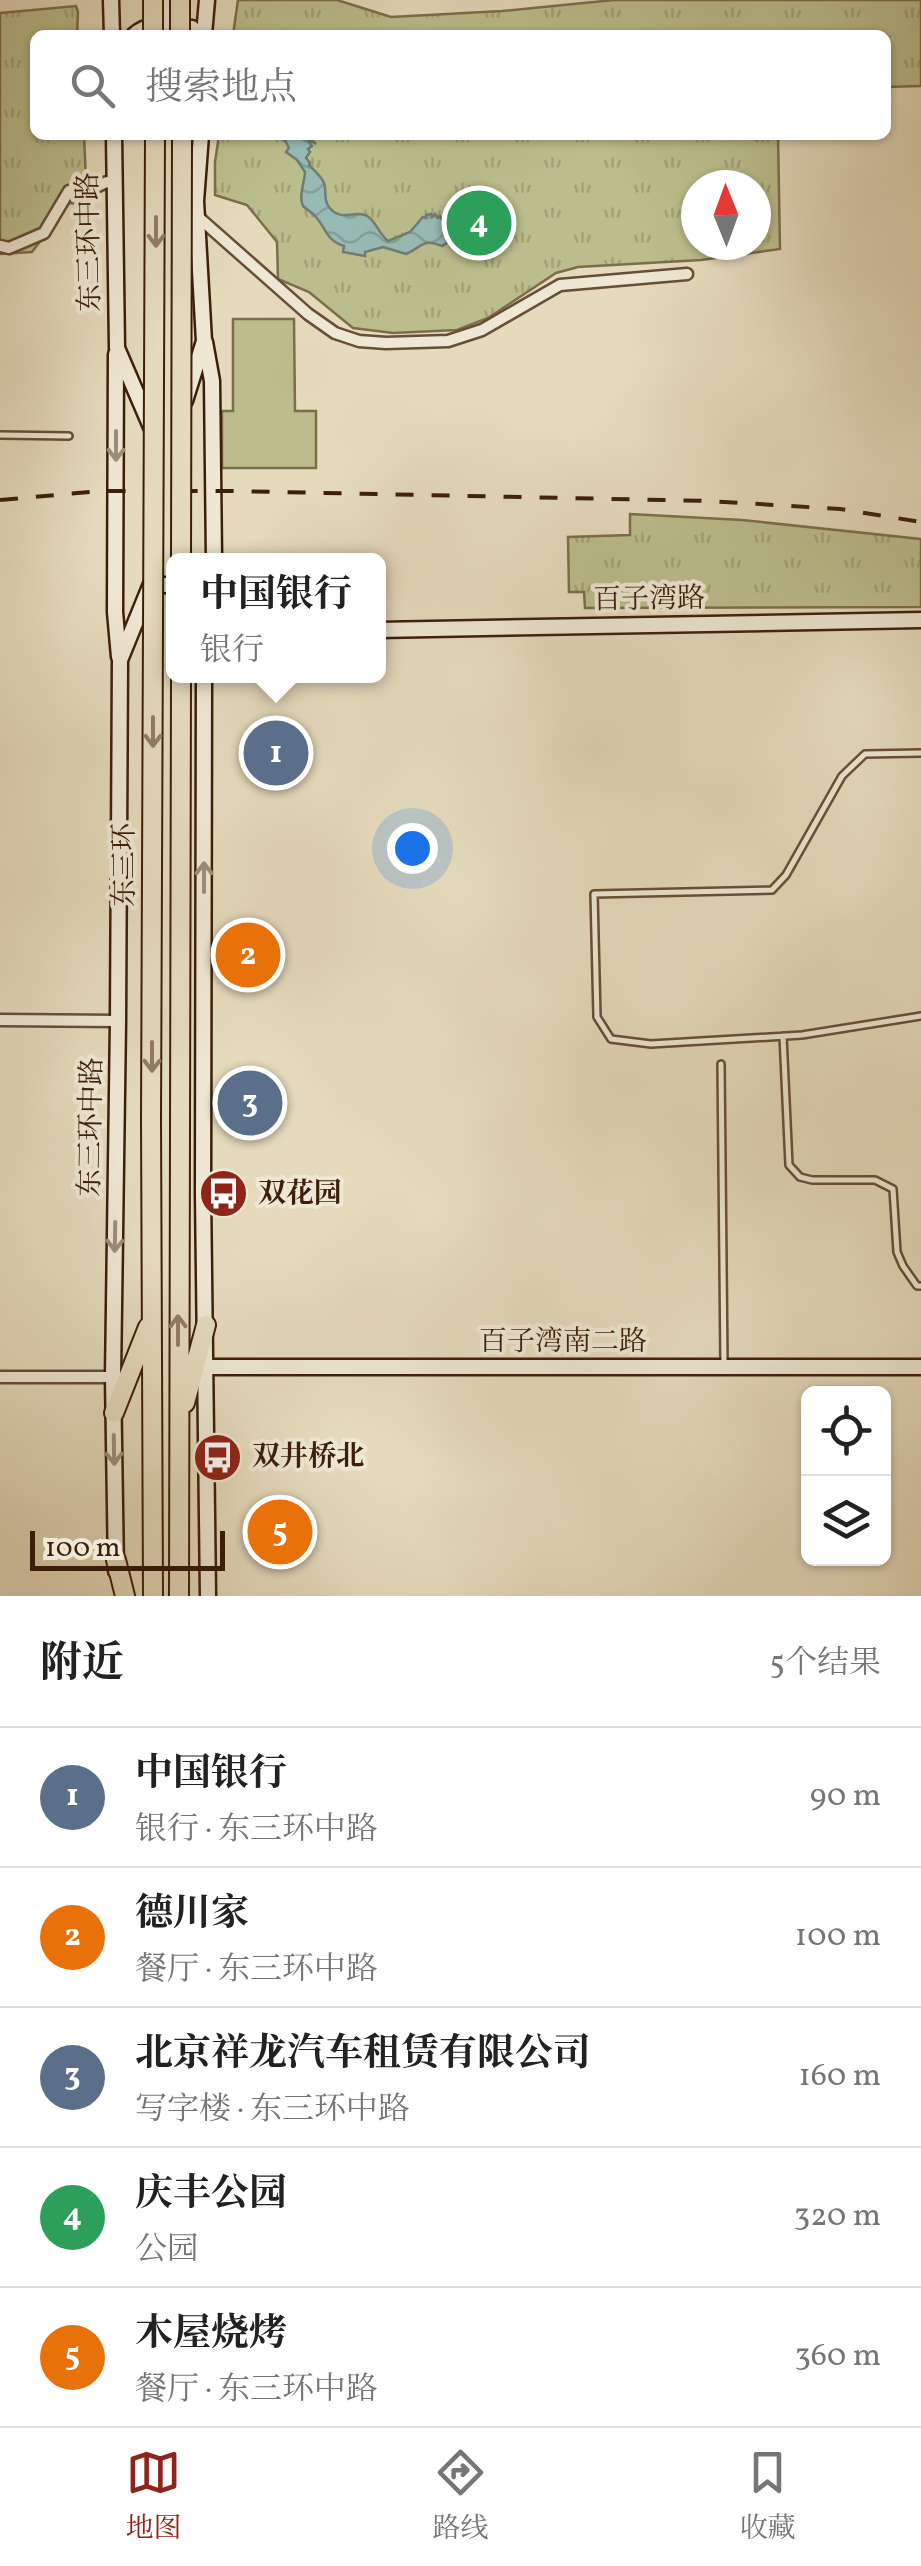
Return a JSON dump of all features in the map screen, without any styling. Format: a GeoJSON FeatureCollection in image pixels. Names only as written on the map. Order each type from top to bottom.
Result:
{"type":"FeatureCollection","features":[{"type":"Feature","properties":{"kind":"highway","name":"东三环"},"geometry":{"type":"LineString","coordinates":[[153,1596],[155,140]]}},
{"type":"Feature","properties":{"kind":"highway"},"geometry":{"type":"LineString","coordinates":[[179,553],[182,140]]}},
{"type":"Feature","properties":{"kind":"highway","name":"东三环"},"geometry":{"type":"LineString","coordinates":[[179,1596],[180,683]]}},
{"type":"Feature","properties":{"kind":"highway"},"geometry":{"type":"LineString","coordinates":[[114,1413],[152,1317]]}},
{"type":"Feature","properties":{"kind":"highway"},"geometry":{"type":"LineString","coordinates":[[178,1428],[206,1324]]}},
{"type":"Feature","properties":{"kind":"highway"},"geometry":{"type":"LineString","coordinates":[[116,1560],[125,1596]]}},
{"type":"Feature","properties":{"kind":"street"},"geometry":{"type":"LineString","coordinates":[[202,30],[207,4]]}},
{"type":"Feature","properties":{"kind":"street"},"geometry":{"type":"LineString","coordinates":[[139,30],[163,12],[195,30]]}},
{"type":"Feature","properties":{"kind":"street","name":"东三环中路"},"geometry":{"type":"LineString","coordinates":[[114,140],[115,612],[120,660],[113,1376],[116,1596]]}},
{"type":"Feature","properties":{"kind":"street"},"geometry":{"type":"LineString","coordinates":[[201,140],[197,216],[204,341],[212,381],[214,553]]}},
{"type":"Feature","properties":{"kind":"street"},"geometry":{"type":"LineString","coordinates":[[0,246],[9,248],[44,233],[69,191],[107,182]]}},
{"type":"Feature","properties":{"kind":"street"},"geometry":{"type":"LineString","coordinates":[[197,216],[308,314],[335,334],[359,341],[448,342],[482,330],[560,284],[686,274]]}},
{"type":"Feature","properties":{"kind":"street"},"geometry":{"type":"LineString","coordinates":[[179,553],[176,426],[204,341]]}},
{"type":"Feature","properties":{"kind":"street","name":"东三环中路"},"geometry":{"type":"LineString","coordinates":[[116,348],[151,426],[151,586],[120,660]]}},
{"type":"Feature","properties":{"kind":"street"},"geometry":{"type":"LineString","coordinates":[[151,426],[176,426]]}},
{"type":"Feature","properties":{"kind":"street"},"geometry":{"type":"LineString","coordinates":[[151,586],[166,586]]}},
{"type":"Feature","properties":{"kind":"street","name":"百子湾路"},"geometry":{"type":"LineString","coordinates":[[386,630],[921,620]]}},
{"type":"Feature","properties":{"kind":"street"},"geometry":{"type":"LineString","coordinates":[[204,683],[203,1194],[208,1596]]}},
{"type":"Feature","properties":{"kind":"street"},"geometry":{"type":"LineString","coordinates":[[0,1020],[118,1021]]}},
{"type":"Feature","properties":{"kind":"street","name":"百子湾南二路"},"geometry":{"type":"LineString","coordinates":[[206,1366],[921,1367]]}},
{"type":"Feature","properties":{"kind":"street"},"geometry":{"type":"LineString","coordinates":[[0,1376],[113,1376]]}},
{"type":"Feature","properties":{"kind":"lane"},"geometry":{"type":"LineString","coordinates":[[0,435],[68,436]]}},
{"type":"Feature","properties":{"kind":"lane"},"geometry":{"type":"LineString","coordinates":[[921,753],[865,754],[842,776],[786,874],[772,890],[594,894],[598,1017],[611,1039],[651,1044],[783,1036],[921,1016]]}},
{"type":"Feature","properties":{"kind":"lane"},"geometry":{"type":"LineString","coordinates":[[783,1036],[789,1164],[800,1177],[812,1180],[876,1180],[893,1189],[898,1252],[903,1266],[921,1286]]}},
{"type":"Feature","properties":{"kind":"lane"},"geometry":{"type":"LineString","coordinates":[[721,1064],[724,1366]]}},
{"type":"Feature","properties":{"kind":"green space"},"geometry":{"type":"Polygon","coordinates":[[[238,0],[337,0],[391,17],[614,0],[921,0],[921,86],[891,87],[891,30],[234,30],[238,0]]]}},
{"type":"Feature","properties":{"kind":"green space"},"geometry":{"type":"Polygon","coordinates":[[[76,6],[78,12],[77,30],[30,30],[30,140],[84,140],[87,205],[69,203],[32,252],[0,254],[0,13],[76,6]]]}},
{"type":"Feature","properties":{"kind":"green space"},"geometry":{"type":"Polygon","coordinates":[[[218,140],[778,140],[780,249],[771,250],[771,170],[681,170],[681,260],[701,260],[578,267],[556,273],[488,318],[457,330],[393,333],[353,328],[309,292],[278,279],[277,242],[247,205],[215,195],[218,140]]]}},
{"type":"Feature","properties":{"kind":"green space"},"geometry":{"type":"Polygon","coordinates":[[[233,319],[294,319],[295,411],[316,411],[316,468],[222,468],[222,411],[233,411],[233,319]]]}},
{"type":"Feature","properties":{"kind":"green space"},"geometry":{"type":"Polygon","coordinates":[[[630,514],[742,520],[921,539],[921,607],[585,608],[584,592],[569,592],[568,537],[630,535],[630,514]]]}},
{"type":"Feature","properties":{"kind":"water"},"geometry":{"type":"Polygon","coordinates":[[[285,140],[308,140],[312,146],[306,158],[323,181],[326,201],[334,212],[367,216],[388,241],[410,232],[426,215],[435,214],[446,221],[452,234],[450,241],[442,246],[426,243],[406,254],[383,247],[365,252],[365,256],[343,252],[344,246],[330,238],[303,206],[305,172],[286,152],[289,148],[285,140]]]}},
{"type":"Feature","properties":{"kind":"railway"},"geometry":{"type":"LineString","coordinates":[[0,500],[101,491],[229,491],[709,501],[840,509],[921,522]]}},
{"type":"Feature","properties":{"kind":"place","name":"庆丰公园"},"geometry":{"type":"Point","coordinates":[479,223]}},
{"type":"Feature","properties":{"kind":"place","name":"中国银行"},"geometry":{"type":"Point","coordinates":[276,753]}},
{"type":"Feature","properties":{"kind":"place","name":"德川家"},"geometry":{"type":"Point","coordinates":[248,955]}},
{"type":"Feature","properties":{"kind":"place","name":"北京祥龙汽车租赁有限公司"},"geometry":{"type":"Point","coordinates":[250,1103]}},
{"type":"Feature","properties":{"kind":"place","name":"双花园"},"geometry":{"type":"Point","coordinates":[223,1194]}},
{"type":"Feature","properties":{"kind":"place","name":"双井桥北"},"geometry":{"type":"Point","coordinates":[217,1457]}},
{"type":"Feature","properties":{"kind":"place","name":"木屋烧烤"},"geometry":{"type":"Point","coordinates":[280,1532]}}]}
